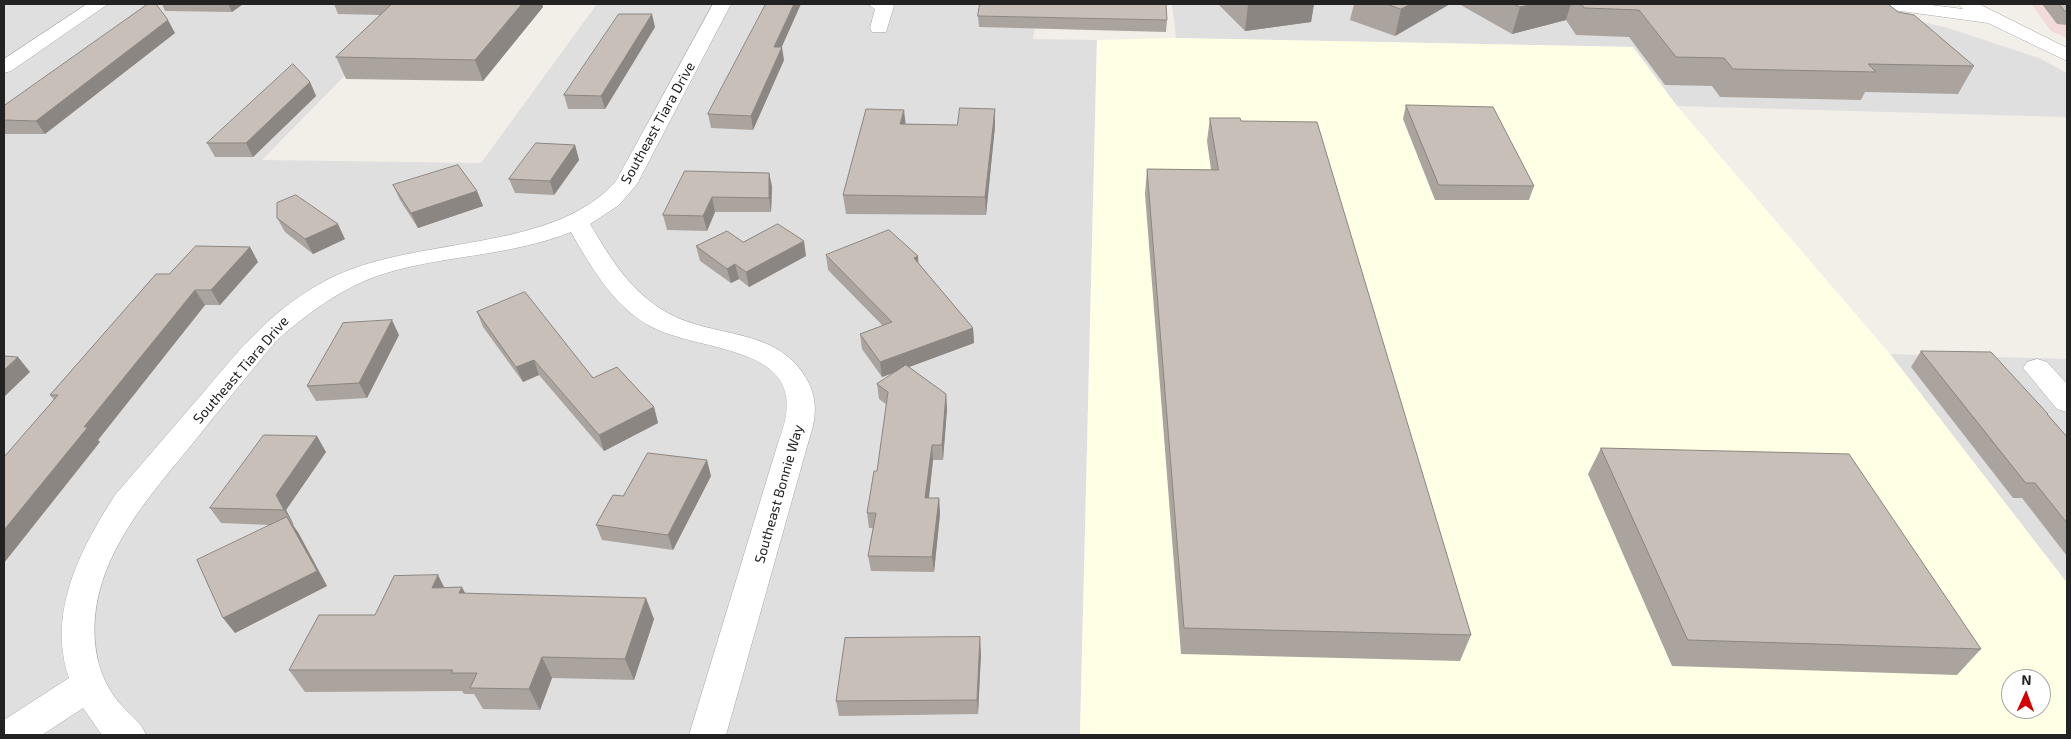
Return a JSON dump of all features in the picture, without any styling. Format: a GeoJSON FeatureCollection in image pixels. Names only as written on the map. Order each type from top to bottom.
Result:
{"type":"FeatureCollection","features":[{"type":"Feature","properties":{"kind":"street"},"geometry":{"type":"LineString","coordinates":[[4,67],[98,4]]}},
{"type":"Feature","properties":{"kind":"street","name":"Southeast Tiara Drive"},"geometry":{"type":"LineString","coordinates":[[128,735],[106,714],[88,685],[78,644],[80,606],[90,567],[110,528],[126,503],[261,343],[292,312],[332,286],[382,266],[533,236],[576,222],[606,204],[626,184],[722,4]]}},
{"type":"Feature","properties":{"kind":"street"},"geometry":{"type":"LineString","coordinates":[[877,4],[885,6],[879,28]]}},
{"type":"Feature","properties":{"kind":"street"},"geometry":{"type":"LineString","coordinates":[[1886,4],[1991,18]]}},
{"type":"Feature","properties":{"kind":"street"},"geometry":{"type":"LineString","coordinates":[[1967,4],[1991,18],[2067,55]]}},
{"type":"Feature","properties":{"kind":"street","name":"Southeast Bonnie Way"},"geometry":{"type":"LineString","coordinates":[[576,222],[612,281],[635,305],[657,319],[688,333],[738,342],[763,351],[786,367],[799,388],[801,423],[793,443],[708,735]]}},
{"type":"Feature","properties":{"kind":"street"},"geometry":{"type":"LineString","coordinates":[[2037,368],[2067,402]]}},
{"type":"Feature","properties":{"kind":"street"},"geometry":{"type":"LineString","coordinates":[[12,735],[88,685]]}},
{"type":"Feature","properties":{"kind":"shaded area"},"geometry":{"type":"Polygon","coordinates":[[[4,4],[415,4],[262,160],[481,163],[597,4],[1038,4],[1033,39],[1097,40],[1080,735],[4,735],[4,4]]]}},
{"type":"Feature","properties":{"kind":"shaded area"},"geometry":{"type":"Polygon","coordinates":[[[1172,4],[1813,4],[1906,18],[1948,28],[2039,58],[2067,73],[2067,117],[1677,106],[1633,47],[1176,38],[1172,4]]]}},
{"type":"Feature","properties":{"kind":"shaded area"},"geometry":{"type":"Polygon","coordinates":[[[2031,4],[2067,4],[2067,38],[2051,31],[2031,4]]]}},
{"type":"Feature","properties":{"kind":"shaded area"},"geometry":{"type":"Polygon","coordinates":[[[1176,38],[1633,47],[1677,106],[1890,354],[2067,583],[2067,735],[1080,735],[1097,40],[1176,38]]]}},
{"type":"Feature","properties":{"kind":"shaded area"},"geometry":{"type":"Polygon","coordinates":[[[1890,354],[2067,359],[2067,583],[1890,354]]]}},
{"type":"Feature","properties":{"kind":"building"},"geometry":{"type":"Polygon","coordinates":[[[148,4],[156,4],[168,20],[36,121],[4,120],[4,106],[148,4]]]}},
{"type":"Feature","properties":{"kind":"building"},"geometry":{"type":"Polygon","coordinates":[[[392,4],[522,4],[475,60],[336,57],[392,4]]]}},
{"type":"Feature","properties":{"kind":"building"},"geometry":{"type":"Polygon","coordinates":[[[766,4],[794,4],[774,47],[782,47],[751,116],[708,114],[766,4]]]}},
{"type":"Feature","properties":{"kind":"building"},"geometry":{"type":"Polygon","coordinates":[[[980,4],[1166,4],[1167,20],[978,16],[980,4]]]}},
{"type":"Feature","properties":{"kind":"building"},"geometry":{"type":"Polygon","coordinates":[[[1387,4],[1411,4],[1401,9],[1387,4]]]}},
{"type":"Feature","properties":{"kind":"building"},"geometry":{"type":"Polygon","coordinates":[[[1514,4],[1534,4],[1520,7],[1514,4]]]}},
{"type":"Feature","properties":{"kind":"building"},"geometry":{"type":"Polygon","coordinates":[[[1581,4],[1888,4],[1898,12],[1914,15],[1974,66],[1868,64],[1876,72],[1733,69],[1724,58],[1676,57],[1639,10],[1585,8],[1581,4]]]}},
{"type":"Feature","properties":{"kind":"building"},"geometry":{"type":"Polygon","coordinates":[[[2059,4],[2067,4],[2067,11],[2065,11],[2059,4]]]}},
{"type":"Feature","properties":{"kind":"building"},"geometry":{"type":"Polygon","coordinates":[[[619,14],[652,14],[601,96],[564,95],[619,14]]]}},
{"type":"Feature","properties":{"kind":"building"},"geometry":{"type":"Polygon","coordinates":[[[293,64],[310,82],[246,143],[207,143],[293,64]]]}},
{"type":"Feature","properties":{"kind":"building"},"geometry":{"type":"Polygon","coordinates":[[[1406,105],[1493,107],[1534,186],[1439,185],[1406,105]]]}},
{"type":"Feature","properties":{"kind":"building"},"geometry":{"type":"Polygon","coordinates":[[[960,108],[995,109],[985,197],[843,195],[866,109],[904,110],[900,124],[957,125],[960,108]]]}},
{"type":"Feature","properties":{"kind":"building"},"geometry":{"type":"Polygon","coordinates":[[[1210,118],[1240,118],[1241,121],[1317,122],[1471,635],[1184,628],[1147,169],[1218,170],[1210,118]]]}},
{"type":"Feature","properties":{"kind":"building"},"geometry":{"type":"Polygon","coordinates":[[[536,143],[575,145],[550,181],[509,179],[536,143]]]}},
{"type":"Feature","properties":{"kind":"building"},"geometry":{"type":"Polygon","coordinates":[[[458,165],[477,191],[411,213],[393,185],[458,165]]]}},
{"type":"Feature","properties":{"kind":"building"},"geometry":{"type":"Polygon","coordinates":[[[685,171],[769,173],[769,198],[712,197],[703,216],[663,215],[685,171]]]}},
{"type":"Feature","properties":{"kind":"building"},"geometry":{"type":"Polygon","coordinates":[[[296,195],[338,224],[305,239],[277,218],[277,203],[296,195]]]}},
{"type":"Feature","properties":{"kind":"building"},"geometry":{"type":"Polygon","coordinates":[[[778,224],[804,241],[746,272],[735,264],[727,269],[696,246],[727,231],[743,242],[778,224]]]}},
{"type":"Feature","properties":{"kind":"building"},"geometry":{"type":"Polygon","coordinates":[[[889,230],[918,256],[914,258],[973,328],[880,362],[860,334],[892,322],[826,255],[889,230]]]}},
{"type":"Feature","properties":{"kind":"building"},"geometry":{"type":"Polygon","coordinates":[[[196,246],[250,247],[211,290],[195,290],[84,427],[88,427],[4,530],[4,457],[58,395],[50,395],[156,274],[169,274],[196,246]]]}},
{"type":"Feature","properties":{"kind":"building"},"geometry":{"type":"Polygon","coordinates":[[[525,292],[593,378],[617,367],[654,407],[599,435],[534,360],[516,367],[477,312],[525,292]]]}},
{"type":"Feature","properties":{"kind":"building"},"geometry":{"type":"Polygon","coordinates":[[[392,320],[359,383],[307,386],[343,323],[392,320]]]}},
{"type":"Feature","properties":{"kind":"building"},"geometry":{"type":"Polygon","coordinates":[[[1921,351],[1991,352],[2048,414],[2067,437],[2067,523],[2035,483],[2026,483],[1921,351]]]}},
{"type":"Feature","properties":{"kind":"building"},"geometry":{"type":"Polygon","coordinates":[[[4,356],[18,357],[4,370],[4,356]]]}},
{"type":"Feature","properties":{"kind":"building"},"geometry":{"type":"Polygon","coordinates":[[[906,365],[946,394],[942,445],[932,445],[925,498],[939,498],[932,557],[868,556],[876,513],[867,513],[874,471],[877,471],[888,392],[877,384],[906,365]]]}},
{"type":"Feature","properties":{"kind":"building"},"geometry":{"type":"Polygon","coordinates":[[[264,435],[317,436],[276,495],[284,510],[210,508],[264,435]]]}},
{"type":"Feature","properties":{"kind":"building"},"geometry":{"type":"Polygon","coordinates":[[[1601,448],[1849,454],[1981,649],[1688,640],[1601,448]]]}},
{"type":"Feature","properties":{"kind":"building"},"geometry":{"type":"Polygon","coordinates":[[[648,453],[707,460],[668,535],[596,525],[613,495],[623,496],[648,453]]]}},
{"type":"Feature","properties":{"kind":"building"},"geometry":{"type":"Polygon","coordinates":[[[287,517],[317,571],[223,618],[197,560],[287,517]]]}},
{"type":"Feature","properties":{"kind":"building"},"geometry":{"type":"Polygon","coordinates":[[[438,575],[432,588],[462,587],[459,593],[646,598],[625,659],[542,657],[529,689],[470,688],[477,673],[451,673],[453,670],[289,670],[319,615],[375,615],[394,576],[438,575]]]}},
{"type":"Feature","properties":{"kind":"building"},"geometry":{"type":"Polygon","coordinates":[[[980,637],[977,700],[836,701],[845,638],[980,637]]]}}]}
